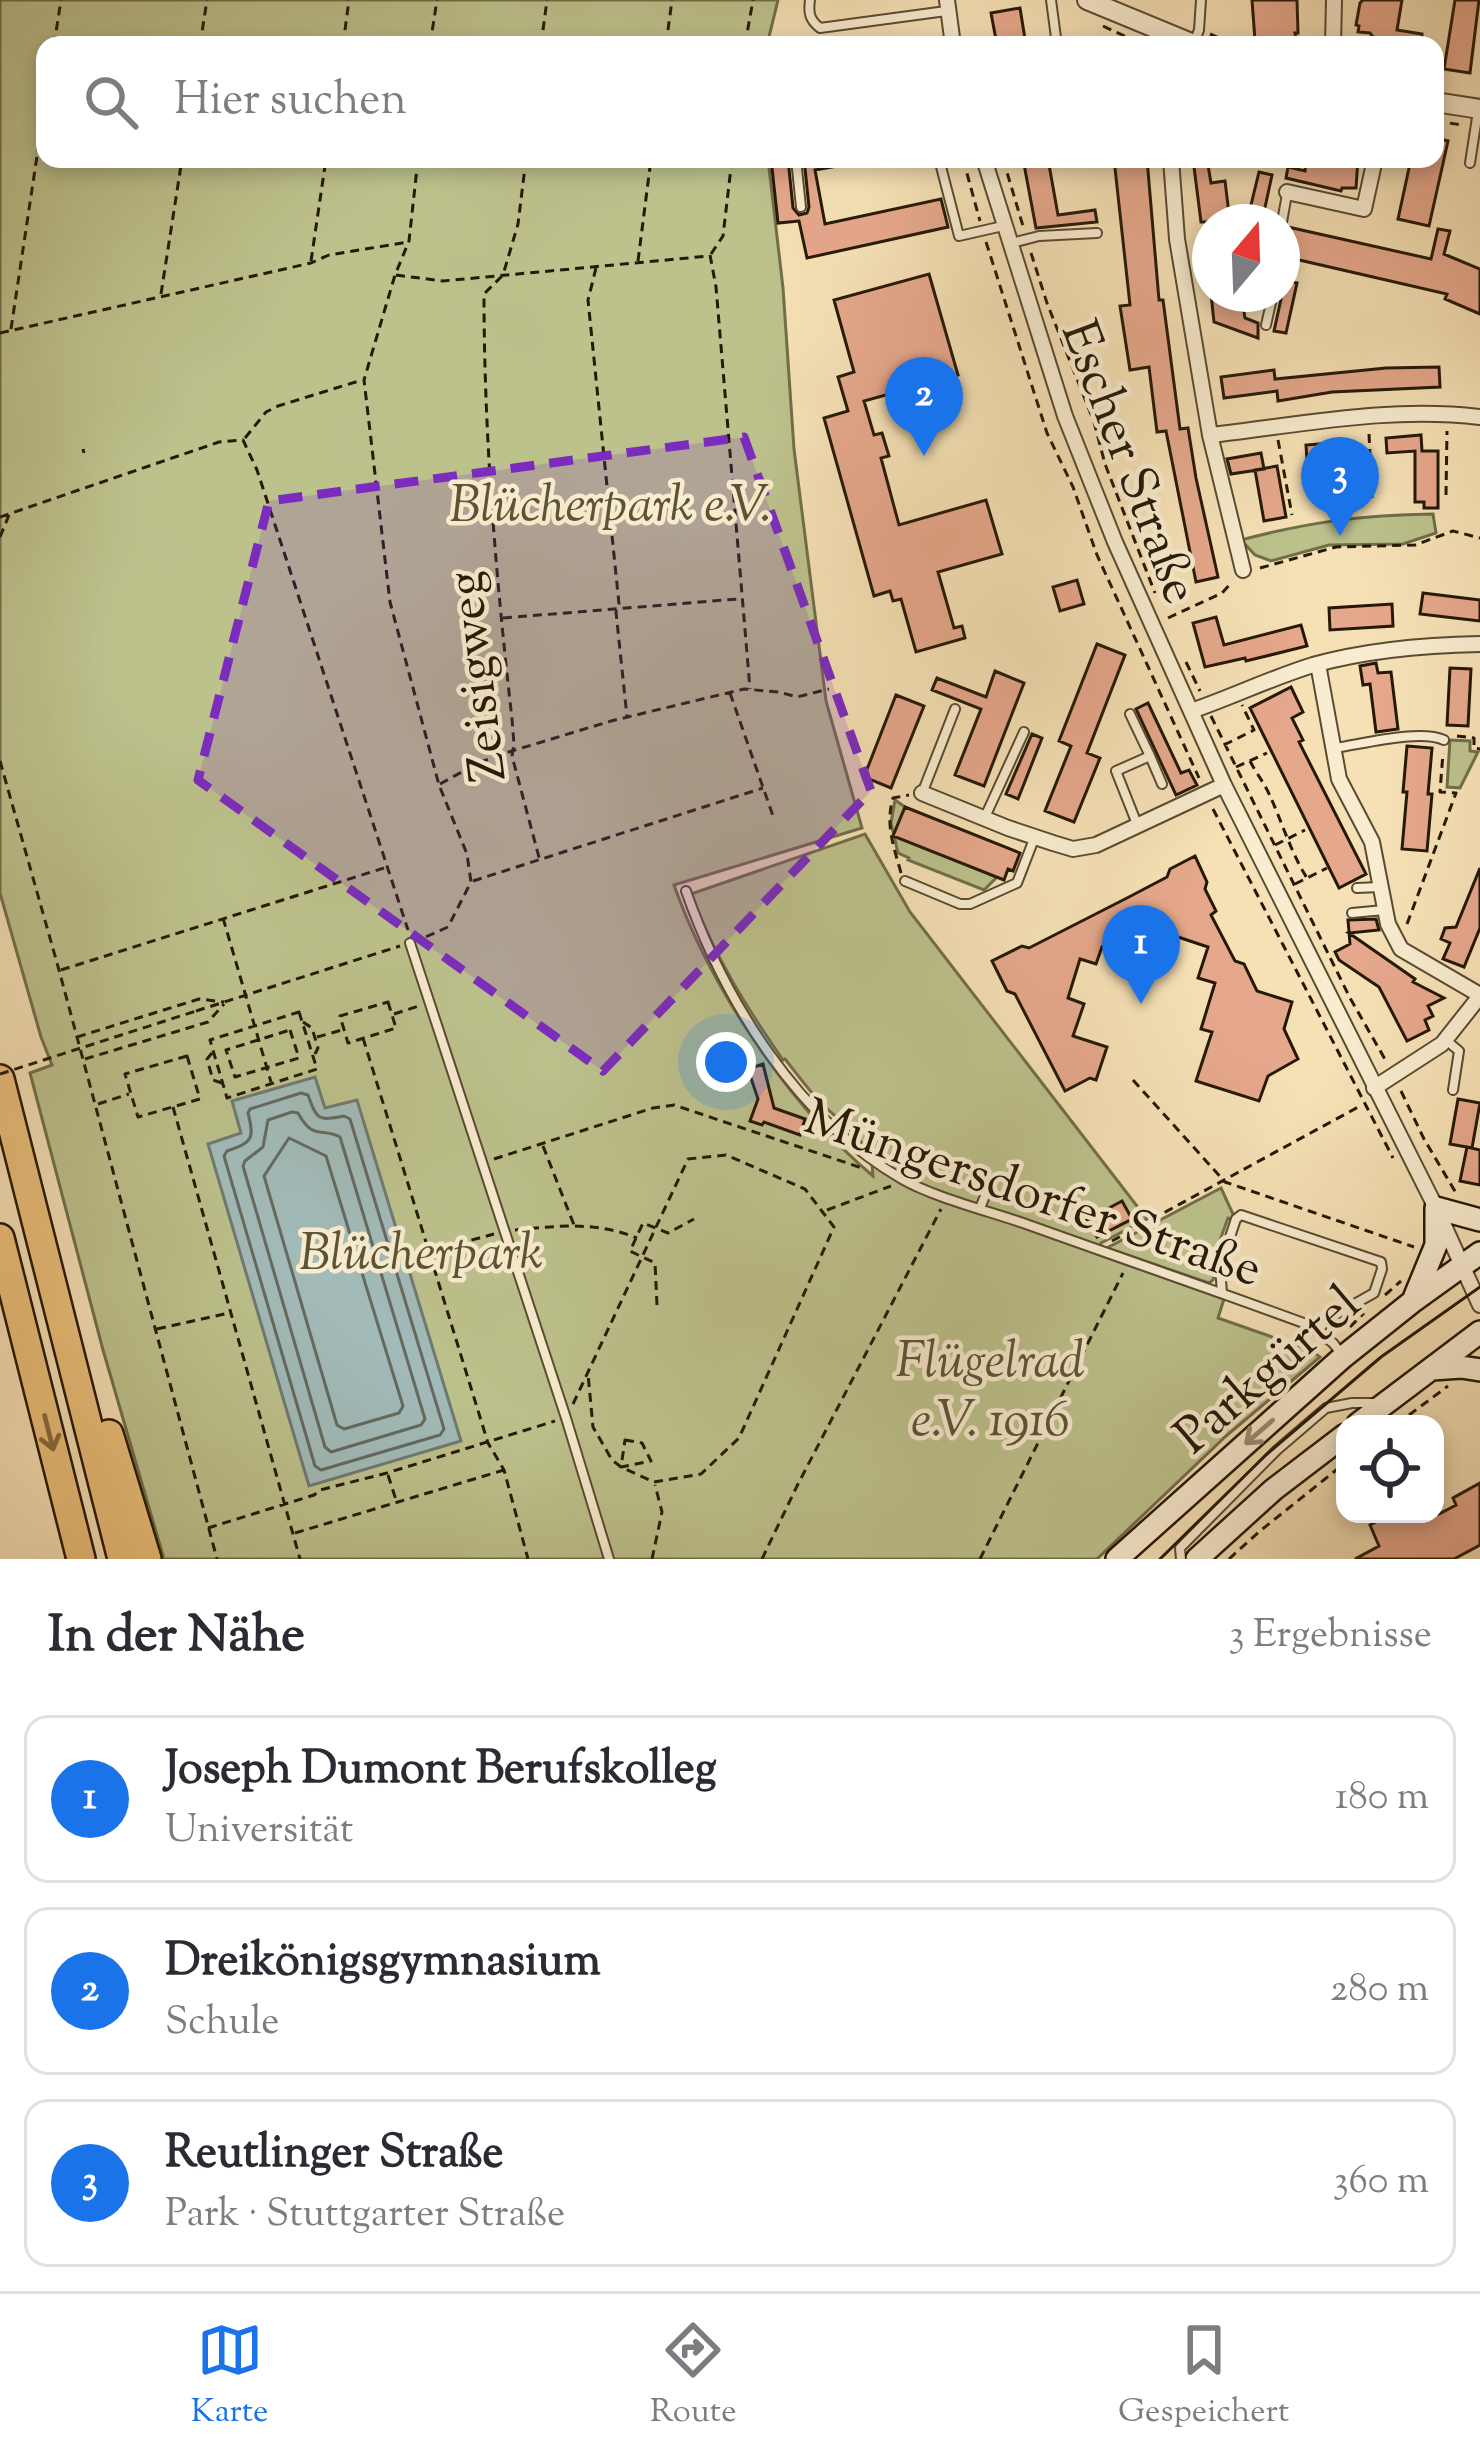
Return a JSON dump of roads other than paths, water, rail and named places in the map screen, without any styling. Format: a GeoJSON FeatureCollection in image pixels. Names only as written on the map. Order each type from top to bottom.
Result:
{"type":"FeatureCollection","features":[{"type":"Feature","properties":{"kind":"highway"},"geometry":{"type":"LineString","coordinates":[[0,1077],[122,1559]]}},
{"type":"Feature","properties":{"kind":"highway"},"geometry":{"type":"LineString","coordinates":[[0,1238],[76,1551]]}},
{"type":"Feature","properties":{"kind":"highway"},"geometry":{"type":"LineString","coordinates":[[58,1302],[79,1339],[147,1559]]}},
{"type":"Feature","properties":{"kind":"main road"},"geometry":{"type":"LineString","coordinates":[[1412,1302],[1436,1246],[1436,1208],[1480,1220]]}},
{"type":"Feature","properties":{"kind":"main road","name":"Parkgürtel"},"geometry":{"type":"LineString","coordinates":[[1124,1554],[1343,1357],[1471,1259]]}},
{"type":"Feature","properties":{"kind":"main road","name":"Parkgürtel"},"geometry":{"type":"LineString","coordinates":[[1369,1415],[1480,1332]]}},
{"type":"Feature","properties":{"kind":"main road"},"geometry":{"type":"LineString","coordinates":[[1432,1369],[1480,1370]]}},
{"type":"Feature","properties":{"kind":"main road","name":"Parkgürtel"},"geometry":{"type":"LineString","coordinates":[[1197,1559],[1273,1490],[1336,1442]]}},
{"type":"Feature","properties":{"kind":"street"},"geometry":{"type":"LineString","coordinates":[[1333,36],[1334,0]]}},
{"type":"Feature","properties":{"kind":"street"},"geometry":{"type":"LineString","coordinates":[[1096,2],[1162,36]]}},
{"type":"Feature","properties":{"kind":"street"},"geometry":{"type":"LineString","coordinates":[[948,5],[952,36]]}},
{"type":"Feature","properties":{"kind":"street"},"geometry":{"type":"LineString","coordinates":[[1444,105],[1478,115],[1480,98]]}},
{"type":"Feature","properties":{"kind":"street","name":"Escher Straße"},"geometry":{"type":"LineString","coordinates":[[987,168],[1065,416],[1115,542],[1198,708],[1224,785],[1374,1088],[1436,1208],[1471,1259],[1480,1305]]}},
{"type":"Feature","properties":{"kind":"street"},"geometry":{"type":"LineString","coordinates":[[1172,168],[1177,238],[1210,435],[1243,570]]}},
{"type":"Feature","properties":{"kind":"street"},"geometry":{"type":"LineString","coordinates":[[1287,192],[1364,209],[1373,168]]}},
{"type":"Feature","properties":{"kind":"street"},"geometry":{"type":"LineString","coordinates":[[1210,435],[1369,415],[1480,417]]}},
{"type":"Feature","properties":{"kind":"street"},"geometry":{"type":"LineString","coordinates":[[1198,708],[1318,664],[1406,647],[1480,644]]}},
{"type":"Feature","properties":{"kind":"street"},"geometry":{"type":"LineString","coordinates":[[1318,664],[1339,779],[1372,842],[1388,924],[1401,949],[1480,995],[1446,1040],[1374,1088]]}},
{"type":"Feature","properties":{"kind":"street"},"geometry":{"type":"LineString","coordinates":[[922,793],[1073,849],[1096,845],[1224,785]]}},
{"type":"Feature","properties":{"kind":"lane"},"geometry":{"type":"LineString","coordinates":[[810,0],[811,21],[820,28],[948,5]]}},
{"type":"Feature","properties":{"kind":"lane"},"geometry":{"type":"LineString","coordinates":[[1051,0],[1056,36]]}},
{"type":"Feature","properties":{"kind":"lane"},"geometry":{"type":"LineString","coordinates":[[1197,36],[1201,0]]}},
{"type":"Feature","properties":{"kind":"lane"},"geometry":{"type":"LineString","coordinates":[[1470,163],[1478,115]]}},
{"type":"Feature","properties":{"kind":"lane"},"geometry":{"type":"LineString","coordinates":[[797,168],[801,207]]}},
{"type":"Feature","properties":{"kind":"lane"},"geometry":{"type":"LineString","coordinates":[[941,168],[959,236],[1005,226]]}},
{"type":"Feature","properties":{"kind":"lane"},"geometry":{"type":"LineString","coordinates":[[1285,204],[1287,192]]}},
{"type":"Feature","properties":{"kind":"lane"},"geometry":{"type":"LineString","coordinates":[[1011,244],[1039,236],[1097,233]]}},
{"type":"Feature","properties":{"kind":"lane"},"geometry":{"type":"LineString","coordinates":[[1266,325],[1269,312]]}},
{"type":"Feature","properties":{"kind":"lane"},"geometry":{"type":"LineString","coordinates":[[922,793],[955,709]]}},
{"type":"Feature","properties":{"kind":"lane"},"geometry":{"type":"LineString","coordinates":[[1130,714],[1162,784]]}},
{"type":"Feature","properties":{"kind":"lane"},"geometry":{"type":"LineString","coordinates":[[985,819],[1024,732]]}},
{"type":"Feature","properties":{"kind":"lane"},"geometry":{"type":"LineString","coordinates":[[1333,748],[1421,736],[1444,740]]}},
{"type":"Feature","properties":{"kind":"lane"},"geometry":{"type":"LineString","coordinates":[[1137,826],[1116,771],[1150,756]]}},
{"type":"Feature","properties":{"kind":"lane"},"geometry":{"type":"LineString","coordinates":[[905,881],[970,904],[1018,883],[1035,837]]}},
{"type":"Feature","properties":{"kind":"lane"},"geometry":{"type":"LineString","coordinates":[[1357,888],[1381,886]]}},
{"type":"Feature","properties":{"kind":"lane","name":"Müngersdorfer Straße"},"geometry":{"type":"LineString","coordinates":[[686,891],[726,984],[777,1064],[828,1125],[904,1180],[1318,1330],[1343,1357]]}},
{"type":"Feature","properties":{"kind":"lane"},"geometry":{"type":"LineString","coordinates":[[1352,913],[1385,910]]}},
{"type":"Feature","properties":{"kind":"lane"},"geometry":{"type":"LineString","coordinates":[[410,943],[609,1559]]}},
{"type":"Feature","properties":{"kind":"lane"},"geometry":{"type":"LineString","coordinates":[[1446,1040],[1460,1051],[1453,1090]]}},
{"type":"Feature","properties":{"kind":"lane"},"geometry":{"type":"LineString","coordinates":[[980,1208],[992,1179]]}},
{"type":"Feature","properties":{"kind":"lane"},"geometry":{"type":"LineString","coordinates":[[1222,1293],[1220,1267],[1241,1215],[1381,1262],[1373,1293],[1326,1319],[1318,1330]]}},
{"type":"Feature","properties":{"kind":"lane"},"geometry":{"type":"LineString","coordinates":[[1181,1559],[1180,1548],[1326,1408],[1383,1403]]}},
{"type":"Feature","properties":{"kind":"water"},"geometry":{"type":"Polygon","coordinates":[[[315,1077],[325,1108],[357,1100],[461,1441],[309,1486],[208,1144],[241,1133],[232,1101],[315,1077]]]}},
{"type":"Feature","properties":{"kind":"tram line"},"geometry":{"type":"LineString","coordinates":[[1160,1559],[1266,1455],[1381,1357],[1480,1287]]}},
{"type":"Feature","properties":{"kind":"place","name":"Dreikönigsgymnasium"},"geometry":{"type":"Point","coordinates":[924,456]}},
{"type":"Feature","properties":{"kind":"place","name":"Reutlinger Straße"},"geometry":{"type":"Point","coordinates":[1340,536]}},
{"type":"Feature","properties":{"kind":"place","name":"Joseph Dumont Berufskolleg"},"geometry":{"type":"Point","coordinates":[1141,1004]}},
{"type":"Feature","properties":{"kind":"park label","name":"Blücherpark e.V."},"geometry":{"type":"Point","coordinates":[610,502]}},
{"type":"Feature","properties":{"kind":"park label","name":"Blücherpark"},"geometry":{"type":"Point","coordinates":[421,1250]}},
{"type":"Feature","properties":{"kind":"park label","name":"Flügelrad e.V. 1916"},"geometry":{"type":"Point","coordinates":[990,1387]}}]}
